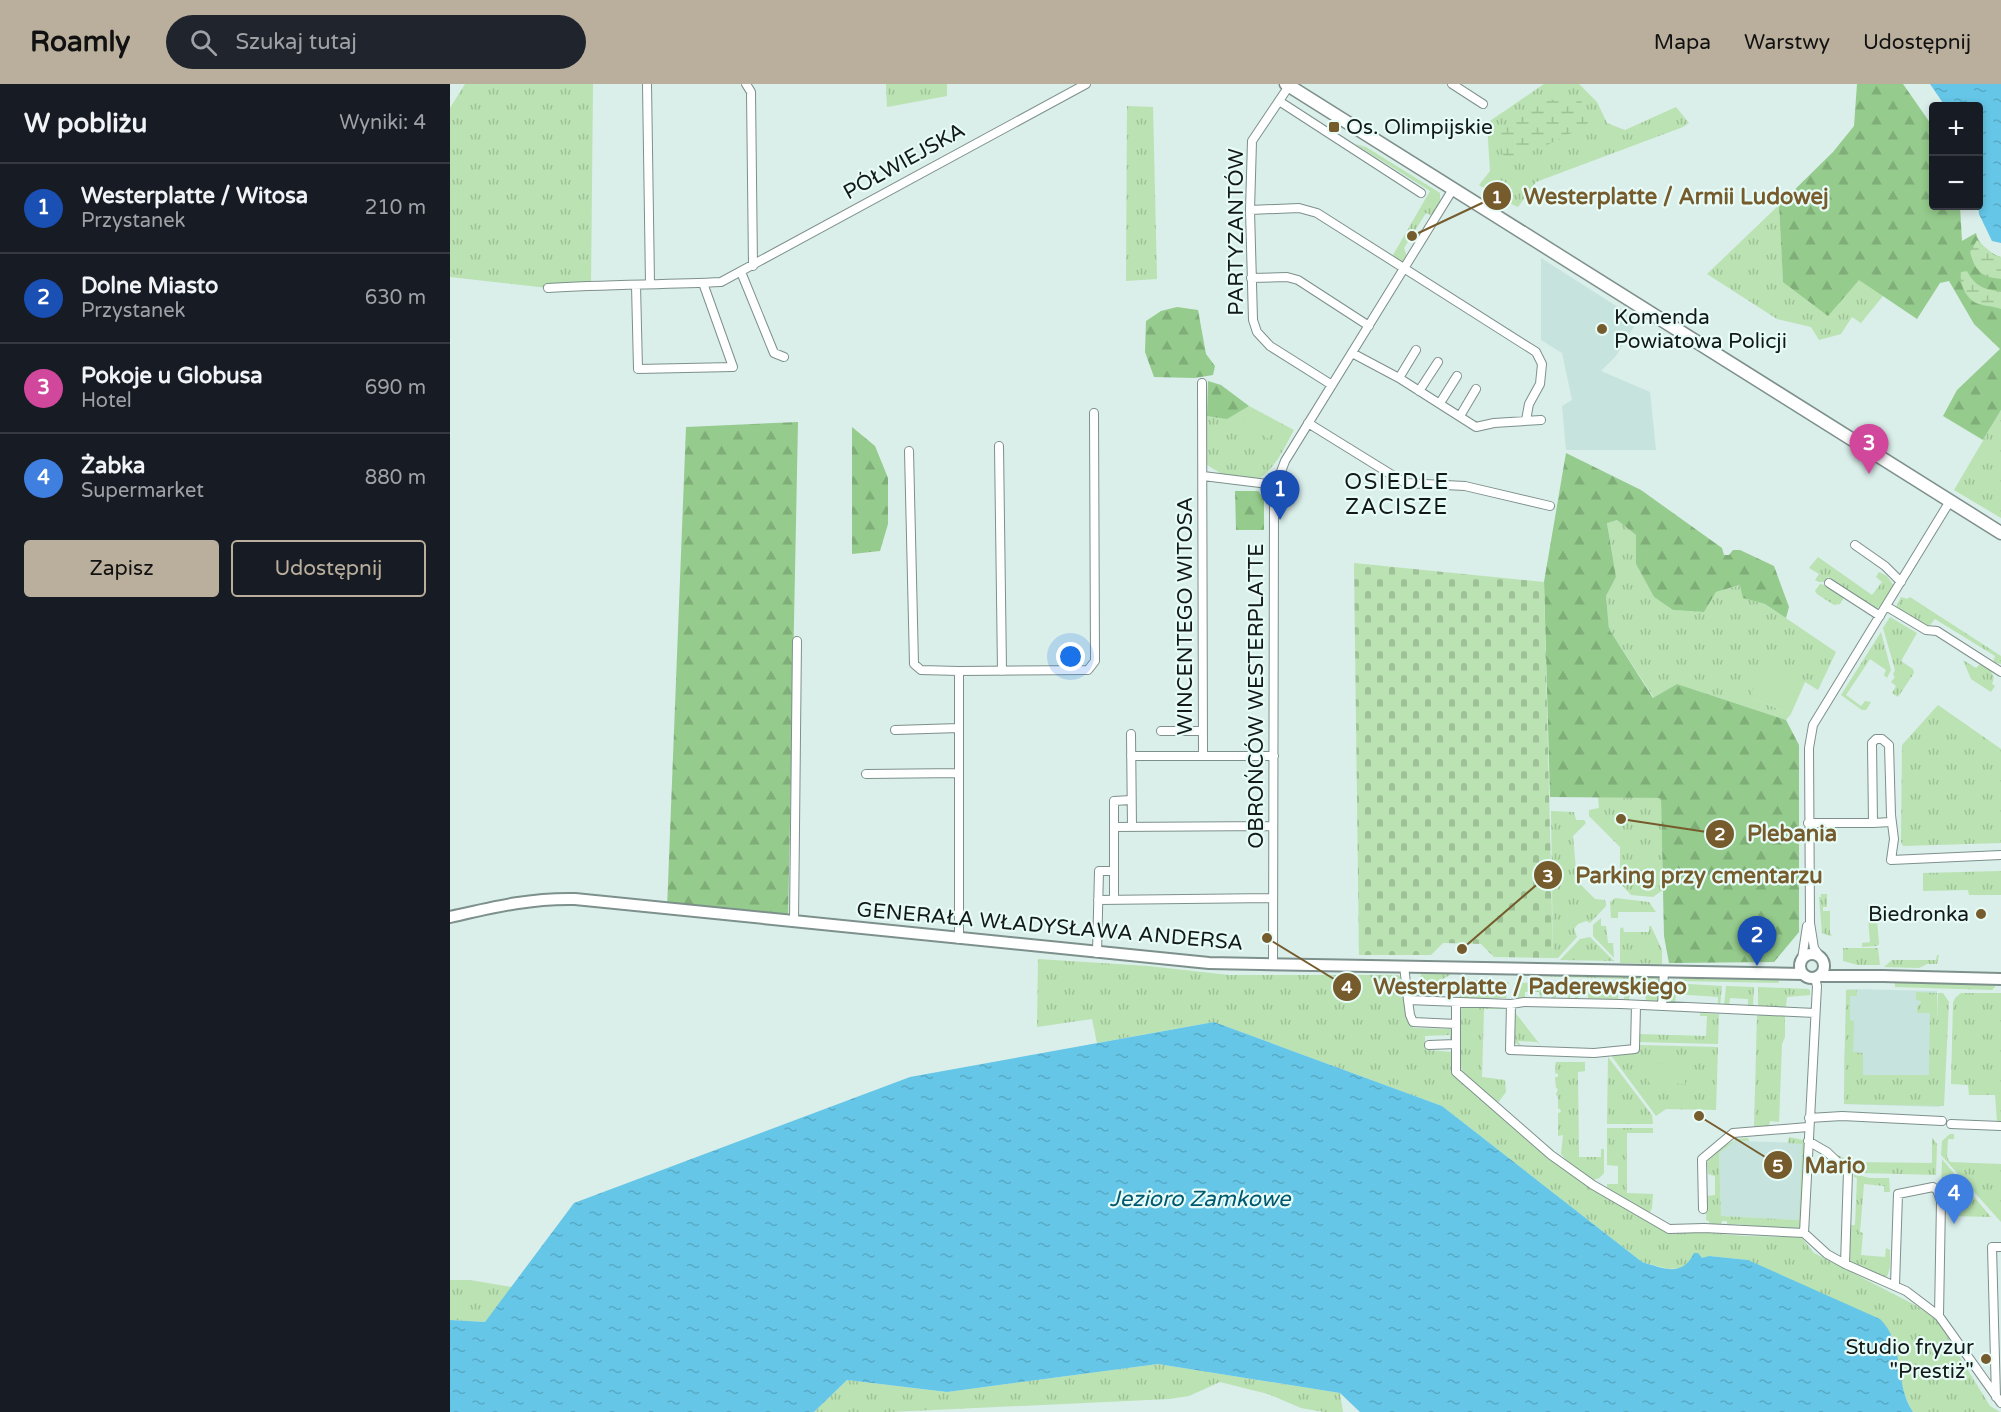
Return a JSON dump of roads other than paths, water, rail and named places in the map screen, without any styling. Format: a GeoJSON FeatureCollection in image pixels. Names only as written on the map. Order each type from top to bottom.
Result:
{"type":"FeatureCollection","features":[{"type":"Feature","properties":{"kind":"main road"},"geometry":{"type":"LineString","coordinates":[[1288,85],[2001,533]]}},
{"type":"Feature","properties":{"kind":"main road","name":"GENERAŁA WŁADYSŁAWA ANDERSA"},"geometry":{"type":"LineString","coordinates":[[450,917],[522,901],[545,898],[575,899],[1175,961],[1273,965],[1803,974]]}},
{"type":"Feature","properties":{"kind":"main road"},"geometry":{"type":"LineString","coordinates":[[1860,975],[1831,968],[1811,954],[1802,960],[1800,969],[1807,977],[1860,975],[2001,979]]}},
{"type":"Feature","properties":{"kind":"main road","name":"GENERAŁA WŁADYSŁAWA ANDERSA"},"geometry":{"type":"LineString","coordinates":[[1758,974],[1784,968],[1802,960]]}},
{"type":"Feature","properties":{"kind":"main road"},"geometry":{"type":"LineString","coordinates":[[1817,977],[1824,970],[1822,961]]}},
{"type":"Feature","properties":{"kind":"street"},"geometry":{"type":"LineString","coordinates":[[646,84],[650,284]]}},
{"type":"Feature","properties":{"kind":"street"},"geometry":{"type":"LineString","coordinates":[[746,84],[751,92],[753,266]]}},
{"type":"Feature","properties":{"kind":"street","name":"PÓŁWIEJSKA"},"geometry":{"type":"LineString","coordinates":[[548,288],[721,282],[1086,84]]}},
{"type":"Feature","properties":{"kind":"street"},"geometry":{"type":"LineString","coordinates":[[1452,84],[1483,104]]}},
{"type":"Feature","properties":{"kind":"street","name":"PARTYZANTÓW"},"geometry":{"type":"LineString","coordinates":[[1288,85],[1252,141],[1250,210],[1253,320],[1263,340],[1332,385]]}},
{"type":"Feature","properties":{"kind":"street"},"geometry":{"type":"LineString","coordinates":[[1279,101],[1422,193]]}},
{"type":"Feature","properties":{"kind":"street","name":"OBROŃCÓW WESTERPLATTE"},"geometry":{"type":"LineString","coordinates":[[1273,965],[1274,504],[1276,485],[1285,461],[1453,189]]}},
{"type":"Feature","properties":{"kind":"street"},"geometry":{"type":"LineString","coordinates":[[1250,210],[1310,210],[1406,268],[1536,352],[1542,364],[1540,384],[1529,404],[1526,420]]}},
{"type":"Feature","properties":{"kind":"street"},"geometry":{"type":"LineString","coordinates":[[741,272],[774,353],[784,357]]}},
{"type":"Feature","properties":{"kind":"street"},"geometry":{"type":"LineString","coordinates":[[1251,278],[1287,277],[1298,280],[1369,326]]}},
{"type":"Feature","properties":{"kind":"street"},"geometry":{"type":"LineString","coordinates":[[636,285],[638,369],[733,367],[703,283]]}},
{"type":"Feature","properties":{"kind":"street"},"geometry":{"type":"LineString","coordinates":[[1399,378],[1416,350]]}},
{"type":"Feature","properties":{"kind":"street"},"geometry":{"type":"LineString","coordinates":[[1352,353],[1399,378],[1476,427],[1541,420]]}},
{"type":"Feature","properties":{"kind":"street"},"geometry":{"type":"LineString","coordinates":[[1419,391],[1438,362]]}},
{"type":"Feature","properties":{"kind":"street"},"geometry":{"type":"LineString","coordinates":[[1440,404],[1457,375]]}},
{"type":"Feature","properties":{"kind":"street","name":"WINCENTEGO WITOSA"},"geometry":{"type":"LineString","coordinates":[[1202,383],[1203,756]]}},
{"type":"Feature","properties":{"kind":"street"},"geometry":{"type":"LineString","coordinates":[[1460,416],[1476,389]]}},
{"type":"Feature","properties":{"kind":"street"},"geometry":{"type":"LineString","coordinates":[[909,451],[914,664],[921,670],[1088,670],[1095,661],[1094,413]]}},
{"type":"Feature","properties":{"kind":"street"},"geometry":{"type":"LineString","coordinates":[[1308,423],[1405,483],[1465,486],[1550,506]]}},
{"type":"Feature","properties":{"kind":"street"},"geometry":{"type":"LineString","coordinates":[[999,446],[1002,670]]}},
{"type":"Feature","properties":{"kind":"street","name":"WINCENTEGO WITOSA"},"geometry":{"type":"LineString","coordinates":[[1203,476],[1276,485]]}},
{"type":"Feature","properties":{"kind":"street"},"geometry":{"type":"LineString","coordinates":[[1822,961],[1812,942],[1809,903],[1809,748],[1813,725],[1950,501]]}},
{"type":"Feature","properties":{"kind":"street"},"geometry":{"type":"LineString","coordinates":[[1855,545],[1885,566],[1901,582]]}},
{"type":"Feature","properties":{"kind":"street"},"geometry":{"type":"LineString","coordinates":[[1829,583],[1880,616]]}},
{"type":"Feature","properties":{"kind":"street"},"geometry":{"type":"LineString","coordinates":[[1886,606],[1926,630],[1937,631],[2001,672]]}},
{"type":"Feature","properties":{"kind":"street"},"geometry":{"type":"LineString","coordinates":[[794,922],[797,641]]}},
{"type":"Feature","properties":{"kind":"street"},"geometry":{"type":"LineString","coordinates":[[959,671],[959,939]]}},
{"type":"Feature","properties":{"kind":"street"},"geometry":{"type":"LineString","coordinates":[[895,730],[959,728]]}},
{"type":"Feature","properties":{"kind":"street"},"geometry":{"type":"LineString","coordinates":[[1161,731],[1203,731]]}},
{"type":"Feature","properties":{"kind":"street"},"geometry":{"type":"LineString","coordinates":[[1131,734],[1132,826]]}},
{"type":"Feature","properties":{"kind":"street"},"geometry":{"type":"LineString","coordinates":[[1873,823],[1872,743],[1876,738],[1882,739],[1889,745],[1894,839],[1891,860],[2001,855]]}},
{"type":"Feature","properties":{"kind":"street","name":"WINCENTEGO WITOSA"},"geometry":{"type":"LineString","coordinates":[[1131,756],[1274,756]]}},
{"type":"Feature","properties":{"kind":"street"},"geometry":{"type":"LineString","coordinates":[[866,774],[959,773]]}},
{"type":"Feature","properties":{"kind":"street"},"geometry":{"type":"LineString","coordinates":[[1114,899],[1114,801],[1131,800]]}},
{"type":"Feature","properties":{"kind":"street"},"geometry":{"type":"LineString","coordinates":[[1808,824],[1892,822]]}},
{"type":"Feature","properties":{"kind":"street"},"geometry":{"type":"LineString","coordinates":[[1114,827],[1273,826]]}},
{"type":"Feature","properties":{"kind":"street"},"geometry":{"type":"LineString","coordinates":[[1097,953],[1099,871],[1113,870]]}},
{"type":"Feature","properties":{"kind":"street"},"geometry":{"type":"LineString","coordinates":[[1098,900],[1273,898]]}},
{"type":"Feature","properties":{"kind":"street"},"geometry":{"type":"LineString","coordinates":[[1802,960],[1809,903]]}},
{"type":"Feature","properties":{"kind":"street"},"geometry":{"type":"LineString","coordinates":[[1404,966],[1407,1000],[1413,1022],[1456,1024]]}},
{"type":"Feature","properties":{"kind":"street"},"geometry":{"type":"LineString","coordinates":[[1662,1006],[1664,971]]}},
{"type":"Feature","properties":{"kind":"street"},"geometry":{"type":"LineString","coordinates":[[1804,1233],[1817,977]]}},
{"type":"Feature","properties":{"kind":"street"},"geometry":{"type":"LineString","coordinates":[[1407,1000],[1636,1005],[1815,1013]]}},
{"type":"Feature","properties":{"kind":"street"},"geometry":{"type":"LineString","coordinates":[[1456,1002],[1456,1072],[1555,1158],[1593,1185],[1669,1229],[1703,1224],[1804,1233],[1827,1254],[1906,1291],[1939,1316],[1999,1400]]}},
{"type":"Feature","properties":{"kind":"street"},"geometry":{"type":"LineString","coordinates":[[1511,1004],[1510,1050],[1594,1053],[1635,1049],[1636,1005]]}},
{"type":"Feature","properties":{"kind":"street"},"geometry":{"type":"LineString","coordinates":[[1429,1044],[1456,1044]]}},
{"type":"Feature","properties":{"kind":"street"},"geometry":{"type":"LineString","coordinates":[[1809,1118],[1842,1116],[1942,1121]]}},
{"type":"Feature","properties":{"kind":"street"},"geometry":{"type":"LineString","coordinates":[[1951,1124],[2001,1126]]}},
{"type":"Feature","properties":{"kind":"street"},"geometry":{"type":"LineString","coordinates":[[1703,1209],[1702,1159],[1733,1132],[1808,1127]]}},
{"type":"Feature","properties":{"kind":"street"},"geometry":{"type":"LineString","coordinates":[[1808,1141],[1827,1152],[1848,1172],[1845,1264]]}},
{"type":"Feature","properties":{"kind":"street"},"geometry":{"type":"LineString","coordinates":[[1894,1285],[1898,1194],[1933,1187],[1937,1190],[1941,1201],[1939,1316]]}},
{"type":"Feature","properties":{"kind":"street"},"geometry":{"type":"LineString","coordinates":[[1999,1400],[1992,1247],[2001,1247]]}},
{"type":"Feature","properties":{"kind":"water"},"geometry":{"type":"Polygon","coordinates":[[[1930,84],[2001,84],[2001,243],[1992,241],[1979,214],[1978,210],[1983,210],[1983,102],[1942,102],[1930,84]]]}},
{"type":"Feature","properties":{"kind":"water","name":"Jezioro Zamkowe"},"geometry":{"type":"Polygon","coordinates":[[[1214,1022],[1442,1106],[1642,1262],[1671,1269],[1678,1268],[1684,1266],[1694,1253],[1698,1253],[1702,1258],[1709,1256],[1748,1260],[1880,1319],[1893,1340],[1903,1389],[1913,1412],[1360,1412],[1340,1393],[1158,1364],[947,1392],[847,1380],[814,1412],[450,1412],[450,1320],[485,1322],[574,1203],[910,1077],[1214,1022]]]}},
{"type":"Feature","properties":{"kind":"place","name":"Os. Olimpijskie"},"geometry":{"type":"Point","coordinates":[1334,127]}},
{"type":"Feature","properties":{"kind":"place","name":"Westerplatte / Armii Ludowej"},"geometry":{"type":"Point","coordinates":[1412,236]}},
{"type":"Feature","properties":{"kind":"place","name":"Komenda Powiatowa Policji"},"geometry":{"type":"Point","coordinates":[1602,329]}},
{"type":"Feature","properties":{"kind":"place","name":"Pokoje u Globusa"},"geometry":{"type":"Point","coordinates":[1869,474]}},
{"type":"Feature","properties":{"kind":"place","name":"Westerplatte / Witosa"},"geometry":{"type":"Point","coordinates":[1280,520]}},
{"type":"Feature","properties":{"kind":"place","name":"Plebania"},"geometry":{"type":"Point","coordinates":[1621,819]}},
{"type":"Feature","properties":{"kind":"place","name":"Biedronka"},"geometry":{"type":"Point","coordinates":[1981,914]}},
{"type":"Feature","properties":{"kind":"place","name":"Westerplatte / Paderewskiego"},"geometry":{"type":"Point","coordinates":[1267,938]}},
{"type":"Feature","properties":{"kind":"place","name":"Parking przy cmentarzu"},"geometry":{"type":"Point","coordinates":[1462,949]}},
{"type":"Feature","properties":{"kind":"place","name":"Dolne Miasto"},"geometry":{"type":"Point","coordinates":[1757,966]}},
{"type":"Feature","properties":{"kind":"place","name":"Mario"},"geometry":{"type":"Point","coordinates":[1699,1116]}},
{"type":"Feature","properties":{"kind":"place","name":"Żabka"},"geometry":{"type":"Point","coordinates":[1954,1224]}},
{"type":"Feature","properties":{"kind":"place","name":"Studio fryzur \"Prestiż\""},"geometry":{"type":"Point","coordinates":[1986,1359]}},
{"type":"Feature","properties":{"kind":"district","name":"OSIEDLE ZACISZE"},"geometry":{"type":"Point","coordinates":[1397,494]}}]}
